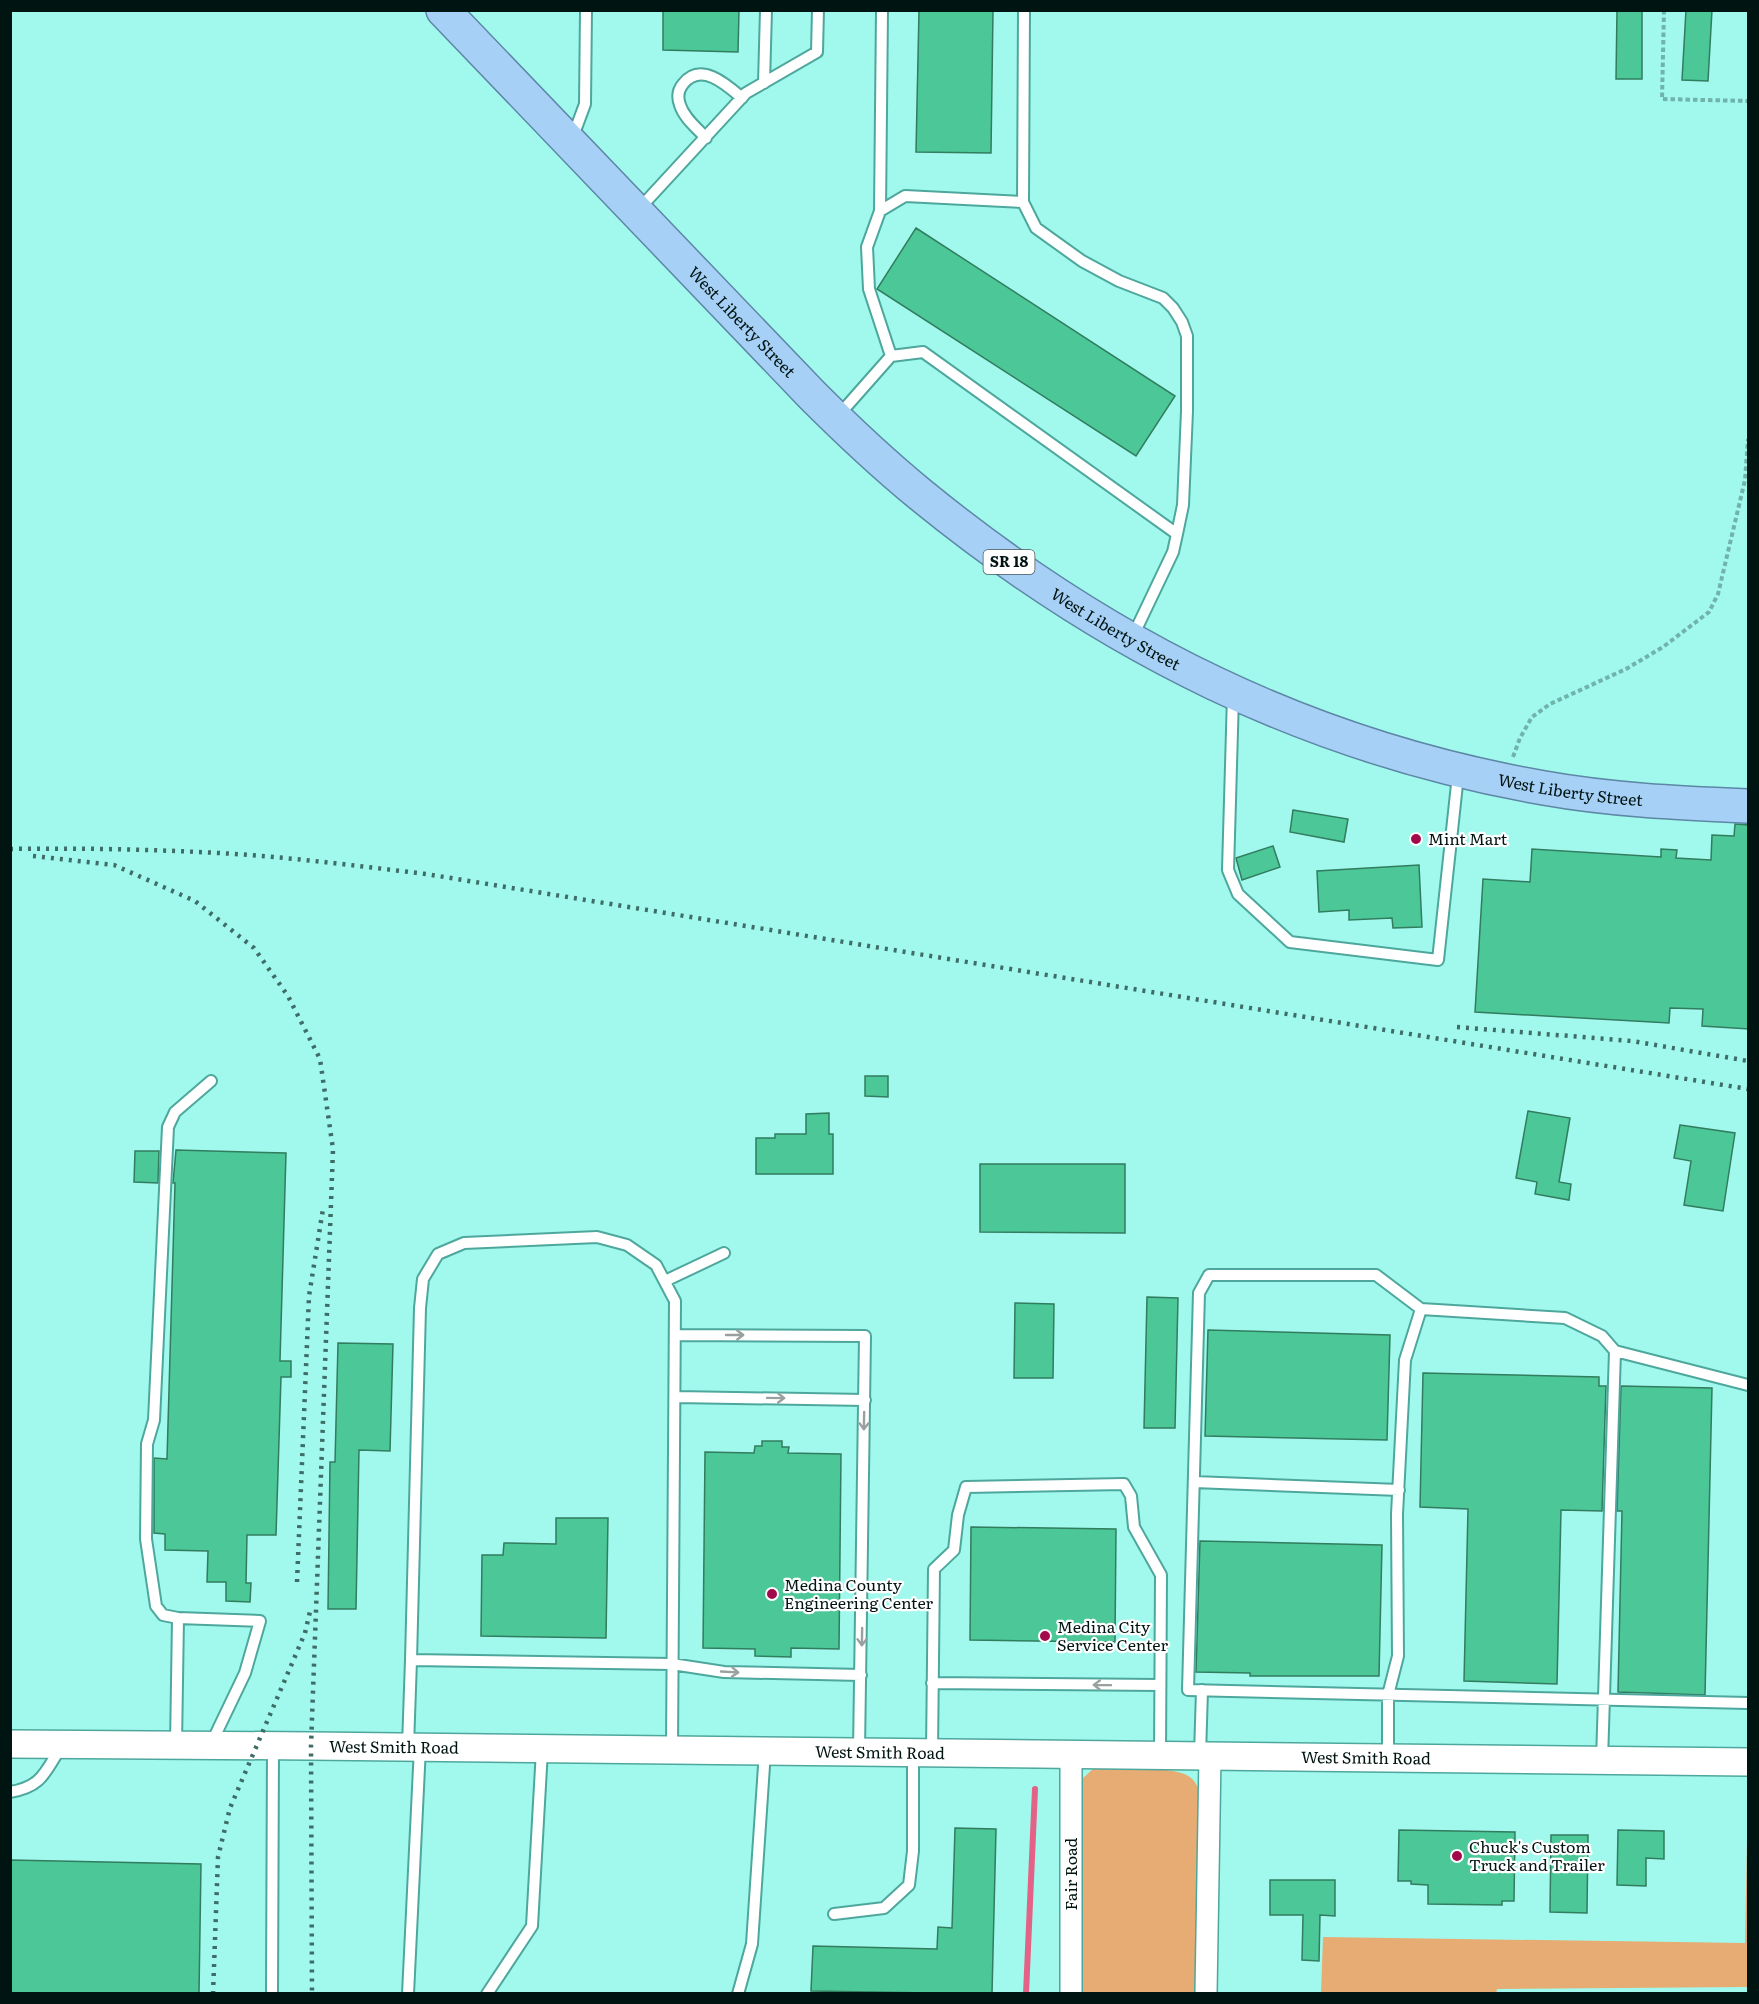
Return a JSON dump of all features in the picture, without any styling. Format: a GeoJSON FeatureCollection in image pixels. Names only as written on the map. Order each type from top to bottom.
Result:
{"type":"FeatureCollection","features":[{"type":"Feature","properties":{"kind":"highway","name":"West Liberty Street"},"geometry":{"type":"LineString","coordinates":[[443,10],[836,418],[920,494],[980,542],[1044,586],[1131,640],[1198,677],[1233,693],[1317,728],[1399,755],[1506,781],[1610,797],[1749,806]]}},
{"type":"Feature","properties":{"kind":"street","name":"West Smith Road"},"geometry":{"type":"LineString","coordinates":[[10,1744],[1749,1762]]}},
{"type":"Feature","properties":{"kind":"street","name":"Fair Road"},"geometry":{"type":"LineString","coordinates":[[1071,1754],[1071,1994]]}},
{"type":"Feature","properties":{"kind":"street"},"geometry":{"type":"LineString","coordinates":[[1205,1755],[1206,1994]]}},
{"type":"Feature","properties":{"kind":"lane"},"geometry":{"type":"LineString","coordinates":[[570,142],[585,104],[586,10]]}},
{"type":"Feature","properties":{"kind":"lane"},"geometry":{"type":"LineString","coordinates":[[764,83],[766,10]]}},
{"type":"Feature","properties":{"kind":"lane"},"geometry":{"type":"LineString","coordinates":[[636,211],[742,98],[817,52],[818,10]]}},
{"type":"Feature","properties":{"kind":"lane"},"geometry":{"type":"LineString","coordinates":[[882,10],[880,211],[867,247],[869,289],[891,356]]}},
{"type":"Feature","properties":{"kind":"lane"},"geometry":{"type":"LineString","coordinates":[[1024,10],[1023,202],[1036,228],[1082,261],[1119,281],[1163,298],[1182,322],[1187,336],[1183,505],[1178,534],[1173,552],[1131,640]]}},
{"type":"Feature","properties":{"kind":"lane"},"geometry":{"type":"LineString","coordinates":[[706,138],[688,120],[680,106],[678,96],[685,81],[692,76],[709,74],[742,98]]}},
{"type":"Feature","properties":{"kind":"lane"},"geometry":{"type":"LineString","coordinates":[[880,211],[905,196],[1023,202]]}},
{"type":"Feature","properties":{"kind":"lane"},"geometry":{"type":"LineString","coordinates":[[836,418],[891,356],[923,352],[1178,534]]}},
{"type":"Feature","properties":{"kind":"lane"},"geometry":{"type":"LineString","coordinates":[[1233,693],[1227,870],[1239,894],[1290,942],[1438,960],[1459,770]]}},
{"type":"Feature","properties":{"kind":"lane"},"geometry":{"type":"LineString","coordinates":[[210,1746],[245,1673],[260,1621],[163,1616],[156,1606],[146,1539],[147,1444],[154,1420],[168,1127],[175,1112],[211,1081]]}},
{"type":"Feature","properties":{"kind":"lane"},"geometry":{"type":"LineString","coordinates":[[408,1994],[414,1747],[411,1660],[420,1308],[423,1279],[438,1254],[464,1243],[597,1237],[627,1245],[656,1265],[675,1301],[672,1750]]}},
{"type":"Feature","properties":{"kind":"lane"},"geometry":{"type":"LineString","coordinates":[[665,1281],[724,1253]]}},
{"type":"Feature","properties":{"kind":"lane"},"geometry":{"type":"LineString","coordinates":[[1749,1385],[1615,1351],[1602,1336],[1565,1318],[1421,1309],[1376,1275],[1209,1275],[1199,1293],[1188,1690],[1749,1703]]}},
{"type":"Feature","properties":{"kind":"lane"},"geometry":{"type":"LineString","coordinates":[[1388,1758],[1388,1695],[1398,1656],[1399,1490],[1405,1360],[1421,1309]]}},
{"type":"Feature","properties":{"kind":"lane"},"geometry":{"type":"LineString","coordinates":[[676,1335],[866,1336],[859,1752]]}},
{"type":"Feature","properties":{"kind":"lane"},"geometry":{"type":"LineString","coordinates":[[1602,1760],[1615,1351]]}},
{"type":"Feature","properties":{"kind":"lane"},"geometry":{"type":"LineString","coordinates":[[675,1397],[865,1400]]}},
{"type":"Feature","properties":{"kind":"lane"},"geometry":{"type":"LineString","coordinates":[[1194,1482],[1399,1490]]}},
{"type":"Feature","properties":{"kind":"lane"},"geometry":{"type":"LineString","coordinates":[[834,1914],[884,1908],[909,1885],[922,1752],[932,1683],[934,1569],[954,1550],[958,1515],[966,1487],[1124,1484],[1131,1496],[1134,1527],[1161,1575],[1160,1755]]}},
{"type":"Feature","properties":{"kind":"lane"},"geometry":{"type":"LineString","coordinates":[[176,1745],[178,1618]]}},
{"type":"Feature","properties":{"kind":"lane"},"geometry":{"type":"LineString","coordinates":[[411,1660],[672,1664],[724,1672],[861,1675]]}},
{"type":"Feature","properties":{"kind":"lane"},"geometry":{"type":"LineString","coordinates":[[932,1683],[1160,1685]]}},
{"type":"Feature","properties":{"kind":"lane"},"geometry":{"type":"LineString","coordinates":[[1202,1690],[1205,1755]]}},
{"type":"Feature","properties":{"kind":"lane"},"geometry":{"type":"LineString","coordinates":[[10,1792],[38,1783],[62,1745]]}},
{"type":"Feature","properties":{"kind":"lane"},"geometry":{"type":"LineString","coordinates":[[272,1994],[273,1746]]}},
{"type":"Feature","properties":{"kind":"lane"},"geometry":{"type":"LineString","coordinates":[[487,1994],[532,1926],[542,1748]]}},
{"type":"Feature","properties":{"kind":"lane"},"geometry":{"type":"LineString","coordinates":[[738,1994],[752,1944],[765,1751]]}},
{"type":"Feature","properties":{"kind":"path"},"geometry":{"type":"LineString","coordinates":[[1664,10],[1662,99],[1749,101]]}},
{"type":"Feature","properties":{"kind":"path"},"geometry":{"type":"LineString","coordinates":[[1506,781],[1520,738],[1532,717],[1550,704],[1626,669],[1663,647],[1709,612],[1718,594],[1745,480],[1749,439]]}},
{"type":"Feature","properties":{"kind":"shaded area"},"geometry":{"type":"Polygon","coordinates":[[[1094,1768],[1146,1768],[1173,1771],[1191,1778],[1198,1787],[1200,1794],[1196,1993],[1081,1994],[1080,1798],[1082,1779],[1094,1768]]]}},
{"type":"Feature","properties":{"kind":"shaded area"},"geometry":{"type":"Polygon","coordinates":[[[1748,1788],[1748,1987],[1497,1989],[1496,1994],[1321,1993],[1323,1937],[1745,1943],[1748,1788]]]}},
{"type":"Feature","properties":{"kind":"building"},"geometry":{"type":"Polygon","coordinates":[[[663,10],[739,10],[738,52],[663,50],[663,10]]]}},
{"type":"Feature","properties":{"kind":"building"},"geometry":{"type":"Polygon","coordinates":[[[919,10],[993,10],[991,153],[916,152],[919,10]]]}},
{"type":"Feature","properties":{"kind":"building"},"geometry":{"type":"Polygon","coordinates":[[[1617,10],[1642,10],[1642,79],[1616,79],[1617,10]]]}},
{"type":"Feature","properties":{"kind":"building"},"geometry":{"type":"Polygon","coordinates":[[[1686,10],[1712,10],[1708,81],[1682,80],[1686,10]]]}},
{"type":"Feature","properties":{"kind":"building"},"geometry":{"type":"Polygon","coordinates":[[[916,228],[1175,396],[1136,456],[877,289],[916,228]]]}},
{"type":"Feature","properties":{"kind":"building"},"geometry":{"type":"Polygon","coordinates":[[[1293,810],[1348,819],[1344,842],[1290,832],[1293,810]]]}},
{"type":"Feature","properties":{"kind":"building"},"geometry":{"type":"Polygon","coordinates":[[[1735,824],[1749,825],[1749,1029],[1702,1026],[1703,1009],[1670,1008],[1669,1023],[1475,1012],[1483,879],[1530,882],[1532,849],[1661,857],[1661,849],[1677,850],[1676,858],[1711,860],[1712,835],[1734,836],[1735,824]]]}},
{"type":"Feature","properties":{"kind":"building"},"geometry":{"type":"Polygon","coordinates":[[[1273,846],[1280,867],[1242,880],[1236,858],[1273,846]]]}},
{"type":"Feature","properties":{"kind":"building"},"geometry":{"type":"Polygon","coordinates":[[[1419,865],[1422,927],[1393,928],[1392,918],[1349,920],[1349,910],[1319,912],[1317,871],[1419,865]]]}},
{"type":"Feature","properties":{"kind":"building"},"geometry":{"type":"Polygon","coordinates":[[[865,1076],[888,1076],[888,1097],[865,1096],[865,1076]]]}},
{"type":"Feature","properties":{"kind":"building"},"geometry":{"type":"Polygon","coordinates":[[[1528,1111],[1570,1118],[1559,1182],[1571,1184],[1569,1200],[1535,1194],[1537,1182],[1516,1178],[1528,1111]]]}},
{"type":"Feature","properties":{"kind":"building"},"geometry":{"type":"Polygon","coordinates":[[[829,1113],[829,1134],[833,1134],[833,1174],[756,1174],[756,1138],[775,1138],[775,1134],[806,1134],[806,1114],[829,1113]]]}},
{"type":"Feature","properties":{"kind":"building"},"geometry":{"type":"Polygon","coordinates":[[[1680,1125],[1735,1133],[1723,1211],[1684,1205],[1691,1161],[1674,1158],[1680,1125]]]}},
{"type":"Feature","properties":{"kind":"building"},"geometry":{"type":"Polygon","coordinates":[[[176,1150],[286,1153],[280,1361],[291,1361],[291,1377],[281,1377],[276,1535],[247,1535],[246,1583],[251,1583],[250,1602],[226,1601],[226,1582],[207,1582],[208,1551],[165,1550],[165,1534],[154,1533],[154,1458],[167,1459],[175,1183],[173,1183],[176,1150]]]}},
{"type":"Feature","properties":{"kind":"building"},"geometry":{"type":"Polygon","coordinates":[[[135,1151],[159,1151],[158,1183],[134,1182],[135,1151]]]}},
{"type":"Feature","properties":{"kind":"building"},"geometry":{"type":"Polygon","coordinates":[[[980,1164],[1125,1164],[1125,1233],[980,1232],[980,1164]]]}},
{"type":"Feature","properties":{"kind":"building"},"geometry":{"type":"Polygon","coordinates":[[[1147,1297],[1178,1298],[1175,1428],[1144,1428],[1147,1297]]]}},
{"type":"Feature","properties":{"kind":"building"},"geometry":{"type":"Polygon","coordinates":[[[1015,1303],[1054,1304],[1053,1378],[1014,1378],[1015,1303]]]}},
{"type":"Feature","properties":{"kind":"building"},"geometry":{"type":"Polygon","coordinates":[[[1208,1330],[1390,1335],[1387,1440],[1205,1436],[1208,1330]]]}},
{"type":"Feature","properties":{"kind":"building"},"geometry":{"type":"Polygon","coordinates":[[[338,1343],[393,1344],[390,1451],[359,1450],[356,1609],[328,1609],[330,1462],[335,1462],[338,1343]]]}},
{"type":"Feature","properties":{"kind":"building"},"geometry":{"type":"Polygon","coordinates":[[[1423,1373],[1599,1377],[1599,1386],[1606,1386],[1602,1511],[1561,1510],[1557,1684],[1464,1681],[1468,1509],[1420,1507],[1423,1373]]]}},
{"type":"Feature","properties":{"kind":"building"},"geometry":{"type":"Polygon","coordinates":[[[1621,1386],[1712,1388],[1705,1695],[1618,1692],[1622,1511],[1617,1511],[1621,1386]]]}},
{"type":"Feature","properties":{"kind":"building","name":"Medina County Engineering Center"},"geometry":{"type":"Polygon","coordinates":[[[762,1441],[782,1441],[782,1447],[789,1447],[788,1453],[841,1454],[839,1649],[791,1648],[791,1657],[755,1656],[755,1649],[703,1648],[705,1452],[754,1453],[755,1446],[762,1446],[762,1441]]]}},
{"type":"Feature","properties":{"kind":"building"},"geometry":{"type":"Polygon","coordinates":[[[556,1518],[608,1518],[606,1638],[481,1636],[482,1555],[503,1555],[504,1543],[556,1544],[556,1518]]]}},
{"type":"Feature","properties":{"kind":"building"},"geometry":{"type":"Polygon","coordinates":[[[971,1527],[1116,1529],[1115,1642],[970,1640],[971,1527]]]}},
{"type":"Feature","properties":{"kind":"building"},"geometry":{"type":"Polygon","coordinates":[[[1200,1541],[1382,1545],[1379,1676],[1250,1676],[1250,1673],[1196,1672],[1200,1541]]]}},
{"type":"Feature","properties":{"kind":"building"},"geometry":{"type":"Polygon","coordinates":[[[955,1828],[996,1829],[992,1994],[811,1991],[813,1946],[937,1949],[938,1927],[952,1928],[955,1828]]]}},
{"type":"Feature","properties":{"kind":"building","name":"Chuck's Custom Truck and Trailer"},"geometry":{"type":"Polygon","coordinates":[[[1399,1830],[1515,1832],[1514,1901],[1502,1901],[1502,1905],[1428,1904],[1428,1885],[1398,1881],[1399,1830]]]}},
{"type":"Feature","properties":{"kind":"building"},"geometry":{"type":"Polygon","coordinates":[[[1618,1830],[1664,1831],[1664,1859],[1646,1858],[1646,1886],[1617,1885],[1618,1830]]]}},
{"type":"Feature","properties":{"kind":"building"},"geometry":{"type":"Polygon","coordinates":[[[1551,1835],[1588,1835],[1587,1913],[1550,1912],[1551,1835]]]}},
{"type":"Feature","properties":{"kind":"building"},"geometry":{"type":"Polygon","coordinates":[[[10,1860],[201,1864],[199,1994],[10,1994],[10,1860]]]}},
{"type":"Feature","properties":{"kind":"building"},"geometry":{"type":"Polygon","coordinates":[[[1270,1880],[1335,1880],[1335,1916],[1320,1915],[1319,1961],[1302,1960],[1303,1915],[1270,1915],[1270,1880]]]}},
{"type":"Feature","properties":{"kind":"waterway"},"geometry":{"type":"LineString","coordinates":[[1026,1994],[1035,1789]]}},
{"type":"Feature","properties":{"kind":"railway"},"geometry":{"type":"LineString","coordinates":[[10,849],[128,849],[226,853],[426,874],[1748,1089]]}},
{"type":"Feature","properties":{"kind":"railway"},"geometry":{"type":"LineString","coordinates":[[33,856],[114,865],[195,901],[254,948],[288,996],[320,1059],[333,1149],[311,1746],[312,1994]]}},
{"type":"Feature","properties":{"kind":"railway"},"geometry":{"type":"LineString","coordinates":[[1457,1027],[1632,1041],[1748,1061]]}},
{"type":"Feature","properties":{"kind":"railway"},"geometry":{"type":"LineString","coordinates":[[297,1582],[309,1296],[323,1209]]}},
{"type":"Feature","properties":{"kind":"railway"},"geometry":{"type":"LineString","coordinates":[[213,1994],[218,1857],[230,1808],[305,1633],[311,1607]]}},
{"type":"Feature","properties":{"kind":"place","name":"Mint Mart"},"geometry":{"type":"Point","coordinates":[1416,839]}},
{"type":"Feature","properties":{"kind":"place","name":"Medina County Engineering Center"},"geometry":{"type":"Point","coordinates":[772,1594]}},
{"type":"Feature","properties":{"kind":"place","name":"Medina City Service Center"},"geometry":{"type":"Point","coordinates":[1045,1636]}},
{"type":"Feature","properties":{"kind":"place","name":"Chuck's Custom Truck and Trailer"},"geometry":{"type":"Point","coordinates":[1457,1856]}}]}
